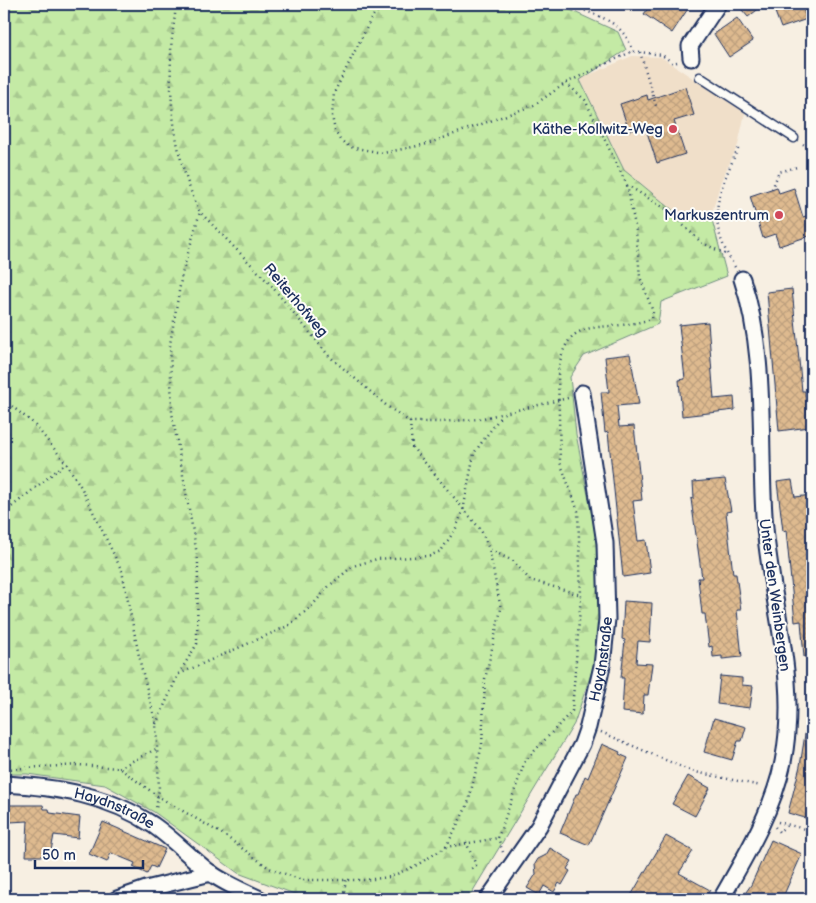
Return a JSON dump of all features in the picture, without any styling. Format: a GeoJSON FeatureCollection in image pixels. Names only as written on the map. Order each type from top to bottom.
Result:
{"type":"FeatureCollection","features":[{"type":"Feature","properties":{"kind":"street"},"geometry":{"type":"LineString","coordinates":[[691,58],[690,46],[718,4]]}},
{"type":"Feature","properties":{"kind":"street","name":"Unter den Weinbergen"},"geometry":{"type":"LineString","coordinates":[[721,899],[764,818],[783,762],[787,722],[788,685],[785,650],[769,574],[764,516],[758,359],[753,319],[742,279]]}},
{"type":"Feature","properties":{"kind":"street","name":"Haydnstraße"},"geometry":{"type":"LineString","coordinates":[[488,899],[539,826],[582,744],[588,727],[602,666],[607,619],[605,542],[582,393]]}},
{"type":"Feature","properties":{"kind":"street","name":"Haydnstraße"},"geometry":{"type":"LineString","coordinates":[[4,784],[71,790],[98,798],[152,825],[211,873],[260,899]]}},
{"type":"Feature","properties":{"kind":"street"},"geometry":{"type":"LineString","coordinates":[[117,899],[146,889],[211,873]]}},
{"type":"Feature","properties":{"kind":"lane"},"geometry":{"type":"LineString","coordinates":[[700,77],[794,138]]}},
{"type":"Feature","properties":{"kind":"path","name":"Reiterhofweg"},"geometry":{"type":"LineString","coordinates":[[176,4],[171,52],[172,110],[188,185],[200,212],[270,284],[329,356],[387,406],[410,422]]}},
{"type":"Feature","properties":{"kind":"path"},"geometry":{"type":"LineString","coordinates":[[384,4],[372,17],[334,93],[332,116],[335,131],[340,140],[350,147],[383,153],[427,144],[534,105],[566,82],[633,51],[662,54],[673,63],[691,58]]}},
{"type":"Feature","properties":{"kind":"path"},"geometry":{"type":"LineString","coordinates":[[566,4],[619,26],[629,38],[633,51]]}},
{"type":"Feature","properties":{"kind":"path"},"geometry":{"type":"LineString","coordinates":[[640,52],[657,109]]}},
{"type":"Feature","properties":{"kind":"path"},"geometry":{"type":"LineString","coordinates":[[566,82],[585,100],[626,185],[666,209],[701,242],[727,255]]}},
{"type":"Feature","properties":{"kind":"path"},"geometry":{"type":"LineString","coordinates":[[740,145],[723,182],[715,216],[721,242],[742,279]]}},
{"type":"Feature","properties":{"kind":"path"},"geometry":{"type":"LineString","coordinates":[[772,189],[780,172],[797,167]]}},
{"type":"Feature","properties":{"kind":"path"},"geometry":{"type":"LineString","coordinates":[[4,769],[88,765],[119,768],[159,797],[224,835],[269,868],[302,880],[390,877],[417,865],[446,847],[466,842],[498,838],[525,760],[572,711],[581,595],[578,511],[560,462],[558,371],[560,358],[564,348],[576,333],[585,328],[628,324],[652,319],[653,312],[640,277],[636,230],[629,188]]}},
{"type":"Feature","properties":{"kind":"path"},"geometry":{"type":"LineString","coordinates":[[156,724],[178,675],[197,644],[198,560],[172,413],[170,344],[182,274],[200,212]]}},
{"type":"Feature","properties":{"kind":"path"},"geometry":{"type":"LineString","coordinates":[[446,847],[468,804],[482,745],[485,679],[501,609],[489,549],[481,530],[463,511],[412,447],[410,422],[441,422],[502,414],[558,402],[582,393]]}},
{"type":"Feature","properties":{"kind":"path"},"geometry":{"type":"LineString","coordinates":[[4,400],[33,423],[66,463],[112,546],[122,571],[141,666],[156,724],[159,797]]}},
{"type":"Feature","properties":{"kind":"path"},"geometry":{"type":"LineString","coordinates":[[178,675],[288,626],[311,607],[329,586],[354,566],[377,559],[429,556],[441,551],[456,528],[463,511],[474,453],[502,414]]}},
{"type":"Feature","properties":{"kind":"path"},"geometry":{"type":"LineString","coordinates":[[4,513],[66,463]]}},
{"type":"Feature","properties":{"kind":"path"},"geometry":{"type":"LineString","coordinates":[[489,549],[513,561],[530,580],[581,595]]}},
{"type":"Feature","properties":{"kind":"path"},"geometry":{"type":"LineString","coordinates":[[588,727],[691,771],[774,790]]}},
{"type":"Feature","properties":{"kind":"path"},"geometry":{"type":"LineString","coordinates":[[119,768],[156,749]]}},
{"type":"Feature","properties":{"kind":"path"},"geometry":{"type":"LineString","coordinates":[[773,821],[779,832],[787,825]]}},
{"type":"Feature","properties":{"kind":"path"},"geometry":{"type":"LineString","coordinates":[[782,823],[812,832]]}},
{"type":"Feature","properties":{"kind":"path"},"geometry":{"type":"LineString","coordinates":[[466,842],[476,866],[470,870]]}},
{"type":"Feature","properties":{"kind":"path"},"geometry":{"type":"LineString","coordinates":[[335,899],[344,898],[346,880]]}},
{"type":"Feature","properties":{"kind":"shaded area","name":"Käthe-Kollwitz-Weg"},"geometry":{"type":"Polygon","coordinates":[[[632,56],[661,57],[745,113],[738,145],[721,181],[711,216],[681,217],[624,170],[580,79],[632,56]]]}},
{"type":"Feature","properties":{"kind":"green space"},"geometry":{"type":"Polygon","coordinates":[[[4,4],[557,4],[618,32],[626,50],[580,80],[624,170],[681,217],[711,216],[727,276],[661,302],[658,324],[584,356],[570,377],[576,434],[600,556],[598,653],[574,724],[468,899],[308,899],[238,873],[154,812],[105,785],[27,774],[4,774],[4,4]]]}},
{"type":"Feature","properties":{"kind":"building"},"geometry":{"type":"Polygon","coordinates":[[[651,4],[691,4],[672,33],[644,14],[651,4]]]}},
{"type":"Feature","properties":{"kind":"building"},"geometry":{"type":"Polygon","coordinates":[[[737,4],[765,4],[748,17],[737,4]]]}},
{"type":"Feature","properties":{"kind":"building"},"geometry":{"type":"Polygon","coordinates":[[[772,4],[801,4],[807,19],[781,28],[772,4]]]}},
{"type":"Feature","properties":{"kind":"building"},"geometry":{"type":"Polygon","coordinates":[[[737,18],[753,41],[729,57],[714,34],[737,18]]]}},
{"type":"Feature","properties":{"kind":"building"},"geometry":{"type":"Polygon","coordinates":[[[685,87],[694,115],[674,121],[685,154],[657,163],[645,126],[629,131],[620,104],[647,95],[648,100],[685,87]]]}},
{"type":"Feature","properties":{"kind":"building","name":"Markuszentrum"},"geometry":{"type":"Polygon","coordinates":[[[777,187],[779,193],[794,188],[803,217],[812,214],[812,235],[779,246],[775,234],[763,238],[750,196],[777,187]]]}},
{"type":"Feature","properties":{"kind":"building"},"geometry":{"type":"Polygon","coordinates":[[[792,289],[802,391],[805,391],[809,427],[779,431],[767,292],[792,289]]]}},
{"type":"Feature","properties":{"kind":"building"},"geometry":{"type":"Polygon","coordinates":[[[708,322],[714,399],[734,397],[735,410],[682,416],[679,380],[685,379],[679,325],[708,322]]]}},
{"type":"Feature","properties":{"kind":"building"},"geometry":{"type":"Polygon","coordinates":[[[630,354],[639,404],[617,406],[619,427],[634,426],[642,500],[633,501],[638,541],[646,540],[650,573],[623,577],[608,432],[605,433],[601,392],[609,392],[605,357],[630,354]]]}},
{"type":"Feature","properties":{"kind":"building"},"geometry":{"type":"Polygon","coordinates":[[[725,479],[731,511],[726,512],[733,574],[736,574],[741,610],[737,610],[742,657],[722,659],[722,656],[713,657],[712,646],[709,647],[705,614],[702,614],[698,578],[702,578],[691,499],[694,498],[693,482],[725,479]]]}},
{"type":"Feature","properties":{"kind":"building"},"geometry":{"type":"Polygon","coordinates":[[[792,480],[795,497],[812,495],[812,560],[807,560],[812,594],[812,657],[804,657],[801,621],[795,622],[786,530],[783,531],[777,482],[792,480]]]}},
{"type":"Feature","properties":{"kind":"building"},"geometry":{"type":"Polygon","coordinates":[[[624,601],[652,603],[650,642],[638,641],[636,663],[652,664],[648,695],[644,695],[643,714],[622,712],[624,678],[621,678],[625,640],[622,639],[624,601]]]}},
{"type":"Feature","properties":{"kind":"building"},"geometry":{"type":"Polygon","coordinates":[[[720,676],[742,678],[742,685],[753,686],[750,708],[717,704],[720,676]]]}},
{"type":"Feature","properties":{"kind":"building"},"geometry":{"type":"Polygon","coordinates":[[[714,718],[746,727],[742,741],[738,741],[732,760],[704,752],[714,718]]]}},
{"type":"Feature","properties":{"kind":"building"},"geometry":{"type":"Polygon","coordinates":[[[806,728],[812,728],[812,820],[788,813],[800,766],[806,728]]]}},
{"type":"Feature","properties":{"kind":"building"},"geometry":{"type":"Polygon","coordinates":[[[602,744],[628,758],[589,845],[560,833],[576,794],[578,794],[585,776],[588,778],[602,744]]]}},
{"type":"Feature","properties":{"kind":"building"},"geometry":{"type":"Polygon","coordinates":[[[688,776],[710,788],[695,816],[672,804],[688,776]]]}},
{"type":"Feature","properties":{"kind":"building"},"geometry":{"type":"Polygon","coordinates":[[[6,805],[43,805],[44,809],[49,809],[50,813],[80,817],[78,838],[54,835],[50,856],[26,856],[28,821],[10,822],[6,805]]]}},
{"type":"Feature","properties":{"kind":"building"},"geometry":{"type":"Polygon","coordinates":[[[103,822],[165,849],[156,868],[151,866],[147,874],[133,867],[135,863],[111,853],[107,862],[89,854],[103,822]]]}},
{"type":"Feature","properties":{"kind":"building"},"geometry":{"type":"Polygon","coordinates":[[[666,836],[693,851],[679,873],[710,890],[704,899],[629,899],[666,836]]]}},
{"type":"Feature","properties":{"kind":"building"},"geometry":{"type":"Polygon","coordinates":[[[771,840],[802,854],[782,899],[741,899],[751,885],[771,840]]]}},
{"type":"Feature","properties":{"kind":"building"},"geometry":{"type":"Polygon","coordinates":[[[550,848],[572,861],[567,869],[570,871],[562,885],[559,883],[554,892],[544,886],[539,895],[527,888],[536,874],[535,864],[538,859],[546,855],[550,848]]]}},
{"type":"Feature","properties":{"kind":"place","name":"Käthe-Kollwitz-Weg"},"geometry":{"type":"Point","coordinates":[673,129]}},
{"type":"Feature","properties":{"kind":"place","name":"Markuszentrum"},"geometry":{"type":"Point","coordinates":[779,215]}}]}
